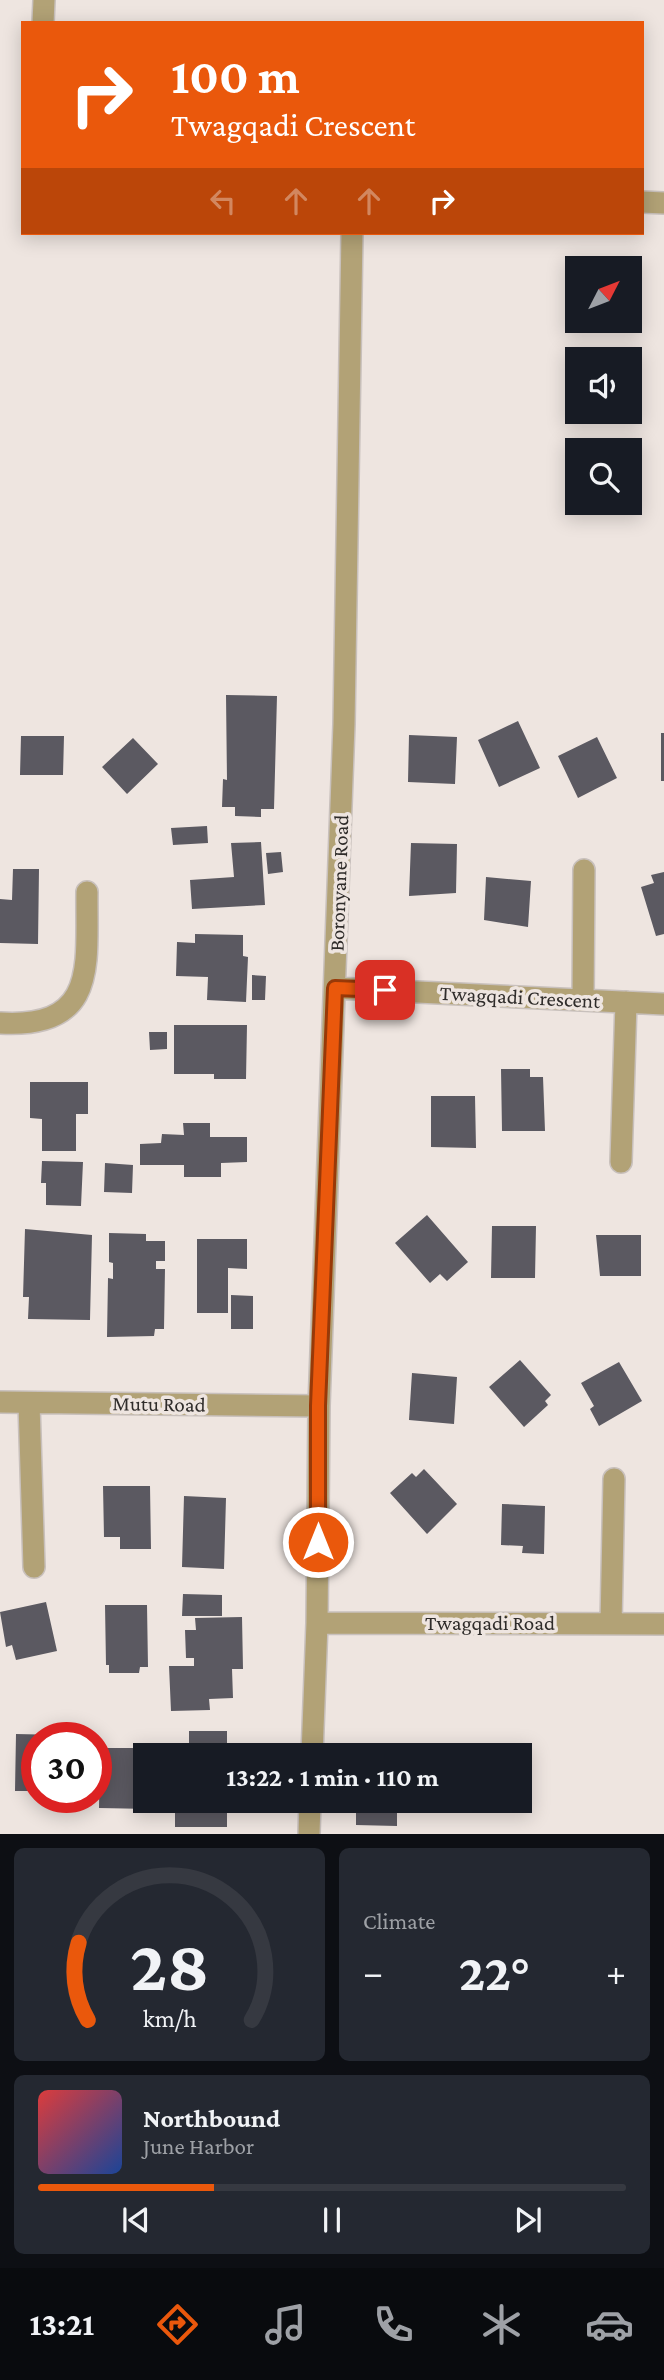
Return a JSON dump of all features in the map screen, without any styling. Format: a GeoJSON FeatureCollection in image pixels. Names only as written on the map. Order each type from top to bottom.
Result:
{"type":"FeatureCollection","features":[{"type":"Feature","properties":{"kind":"street"},"geometry":{"type":"LineString","coordinates":[[43,21],[44,0]]}},
{"type":"Feature","properties":{"kind":"street"},"geometry":{"type":"LineString","coordinates":[[644,202],[664,203]]}},
{"type":"Feature","properties":{"kind":"street","name":"Boronyane Road"},"geometry":{"type":"LineString","coordinates":[[312,1743],[317,1623],[318,1406],[344,724],[352,235]]}},
{"type":"Feature","properties":{"kind":"street"},"geometry":{"type":"LineString","coordinates":[[583,1000],[584,870]]}},
{"type":"Feature","properties":{"kind":"street"},"geometry":{"type":"LineString","coordinates":[[0,1023],[23,1024],[50,1018],[74,1000],[86,976],[87,892]]}},
{"type":"Feature","properties":{"kind":"street","name":"Twagqadi Crescent"},"geometry":{"type":"LineString","coordinates":[[335,988],[664,1003]]}},
{"type":"Feature","properties":{"kind":"street"},"geometry":{"type":"LineString","coordinates":[[621,1162],[626,1002]]}},
{"type":"Feature","properties":{"kind":"street","name":"Mutu Road"},"geometry":{"type":"LineString","coordinates":[[0,1402],[318,1406]]}},
{"type":"Feature","properties":{"kind":"street"},"geometry":{"type":"LineString","coordinates":[[29,1403],[34,1567]]}},
{"type":"Feature","properties":{"kind":"street"},"geometry":{"type":"LineString","coordinates":[[611,1624],[614,1479]]}},
{"type":"Feature","properties":{"kind":"street","name":"Twagqadi Road"},"geometry":{"type":"LineString","coordinates":[[317,1623],[664,1624]]}},
{"type":"Feature","properties":{"kind":"street"},"geometry":{"type":"LineString","coordinates":[[309,1834],[310,1813]]}},
{"type":"Feature","properties":{"kind":"building"},"geometry":{"type":"Polygon","coordinates":[[[226,695],[277,696],[274,809],[261,809],[261,817],[235,816],[235,807],[222,807],[223,779],[227,780],[226,695]]]}},
{"type":"Feature","properties":{"kind":"building"},"geometry":{"type":"Polygon","coordinates":[[[518,721],[540,768],[499,787],[478,740],[518,721]]]}},
{"type":"Feature","properties":{"kind":"building"},"geometry":{"type":"Polygon","coordinates":[[[661,733],[664,733],[664,781],[661,781],[661,733]]]}},
{"type":"Feature","properties":{"kind":"building"},"geometry":{"type":"Polygon","coordinates":[[[409,735],[457,737],[455,784],[408,782],[409,735]]]}},
{"type":"Feature","properties":{"kind":"building"},"geometry":{"type":"Polygon","coordinates":[[[21,736],[64,736],[63,775],[20,775],[21,736]]]}},
{"type":"Feature","properties":{"kind":"building"},"geometry":{"type":"Polygon","coordinates":[[[597,737],[617,778],[578,798],[558,756],[597,737]]]}},
{"type":"Feature","properties":{"kind":"building"},"geometry":{"type":"Polygon","coordinates":[[[133,738],[158,764],[127,794],[102,767],[133,738]]]}},
{"type":"Feature","properties":{"kind":"building"},"geometry":{"type":"Polygon","coordinates":[[[207,826],[208,843],[173,845],[171,828],[207,826]]]}},
{"type":"Feature","properties":{"kind":"building"},"geometry":{"type":"Polygon","coordinates":[[[261,842],[265,905],[192,909],[190,880],[234,877],[231,843],[261,842]]]}},
{"type":"Feature","properties":{"kind":"building"},"geometry":{"type":"Polygon","coordinates":[[[411,843],[457,844],[456,893],[409,896],[411,843]]]}},
{"type":"Feature","properties":{"kind":"building"},"geometry":{"type":"Polygon","coordinates":[[[281,852],[283,872],[268,874],[266,853],[281,852]]]}},
{"type":"Feature","properties":{"kind":"building"},"geometry":{"type":"Polygon","coordinates":[[[13,869],[39,869],[38,944],[0,943],[0,899],[12,900],[13,869]]]}},
{"type":"Feature","properties":{"kind":"building"},"geometry":{"type":"Polygon","coordinates":[[[664,872],[664,934],[656,936],[641,887],[654,883],[651,875],[664,872]]]}},
{"type":"Feature","properties":{"kind":"building"},"geometry":{"type":"Polygon","coordinates":[[[486,877],[531,881],[528,927],[484,920],[486,877]]]}},
{"type":"Feature","properties":{"kind":"building"},"geometry":{"type":"Polygon","coordinates":[[[195,934],[243,935],[243,956],[248,957],[246,1002],[207,1000],[208,977],[176,976],[177,942],[195,943],[195,934]]]}},
{"type":"Feature","properties":{"kind":"building"},"geometry":{"type":"Polygon","coordinates":[[[252,975],[266,976],[265,1000],[252,1000],[252,975]]]}},
{"type":"Feature","properties":{"kind":"building"},"geometry":{"type":"Polygon","coordinates":[[[174,1025],[247,1025],[246,1079],[214,1079],[214,1074],[174,1074],[174,1025]]]}},
{"type":"Feature","properties":{"kind":"building"},"geometry":{"type":"Polygon","coordinates":[[[149,1032],[167,1032],[167,1049],[150,1050],[149,1032]]]}},
{"type":"Feature","properties":{"kind":"building"},"geometry":{"type":"Polygon","coordinates":[[[501,1069],[530,1069],[530,1077],[543,1077],[545,1131],[502,1131],[501,1069]]]}},
{"type":"Feature","properties":{"kind":"building"},"geometry":{"type":"Polygon","coordinates":[[[30,1082],[88,1082],[88,1114],[76,1114],[76,1151],[42,1151],[42,1119],[30,1118],[30,1082]]]}},
{"type":"Feature","properties":{"kind":"building"},"geometry":{"type":"Polygon","coordinates":[[[431,1096],[475,1096],[476,1148],[431,1147],[431,1096]]]}},
{"type":"Feature","properties":{"kind":"building"},"geometry":{"type":"Polygon","coordinates":[[[183,1123],[210,1123],[210,1137],[247,1137],[247,1162],[221,1163],[221,1177],[184,1177],[184,1165],[140,1165],[140,1144],[161,1143],[162,1134],[184,1135],[183,1123]]]}},
{"type":"Feature","properties":{"kind":"building"},"geometry":{"type":"Polygon","coordinates":[[[42,1161],[83,1162],[81,1206],[46,1205],[46,1183],[41,1183],[42,1161]]]}},
{"type":"Feature","properties":{"kind":"building"},"geometry":{"type":"Polygon","coordinates":[[[105,1163],[133,1165],[132,1193],[104,1192],[105,1163]]]}},
{"type":"Feature","properties":{"kind":"building"},"geometry":{"type":"Polygon","coordinates":[[[427,1215],[468,1262],[447,1281],[440,1274],[430,1283],[395,1243],[427,1215]]]}},
{"type":"Feature","properties":{"kind":"building"},"geometry":{"type":"Polygon","coordinates":[[[492,1226],[536,1226],[535,1278],[491,1278],[492,1226]]]}},
{"type":"Feature","properties":{"kind":"building"},"geometry":{"type":"Polygon","coordinates":[[[25,1229],[92,1235],[90,1320],[28,1319],[29,1297],[23,1297],[25,1229]]]}},
{"type":"Feature","properties":{"kind":"building"},"geometry":{"type":"Polygon","coordinates":[[[109,1233],[146,1234],[146,1241],[165,1241],[165,1261],[156,1261],[156,1269],[165,1269],[164,1329],[155,1329],[154,1336],[107,1337],[108,1278],[113,1279],[113,1263],[109,1262],[109,1233]]]}},
{"type":"Feature","properties":{"kind":"building"},"geometry":{"type":"Polygon","coordinates":[[[596,1235],[641,1235],[641,1276],[600,1276],[596,1235]]]}},
{"type":"Feature","properties":{"kind":"building"},"geometry":{"type":"Polygon","coordinates":[[[197,1239],[247,1239],[247,1269],[228,1268],[228,1313],[197,1313],[197,1239]]]}},
{"type":"Feature","properties":{"kind":"building"},"geometry":{"type":"Polygon","coordinates":[[[231,1295],[253,1296],[253,1329],[231,1329],[231,1295]]]}},
{"type":"Feature","properties":{"kind":"building"},"geometry":{"type":"Polygon","coordinates":[[[520,1360],[551,1395],[545,1401],[548,1405],[524,1427],[489,1387],[520,1360]]]}},
{"type":"Feature","properties":{"kind":"building"},"geometry":{"type":"Polygon","coordinates":[[[619,1362],[642,1401],[599,1426],[590,1409],[594,1406],[581,1383],[619,1362]]]}},
{"type":"Feature","properties":{"kind":"building"},"geometry":{"type":"Polygon","coordinates":[[[412,1373],[457,1377],[454,1424],[409,1420],[412,1373]]]}},
{"type":"Feature","properties":{"kind":"building"},"geometry":{"type":"Polygon","coordinates":[[[424,1469],[457,1504],[427,1534],[390,1493],[412,1473],[416,1477],[424,1469]]]}},
{"type":"Feature","properties":{"kind":"building"},"geometry":{"type":"Polygon","coordinates":[[[103,1486],[150,1486],[151,1549],[120,1549],[120,1537],[104,1537],[103,1486]]]}},
{"type":"Feature","properties":{"kind":"building"},"geometry":{"type":"Polygon","coordinates":[[[184,1496],[226,1498],[224,1569],[182,1567],[184,1496]]]}},
{"type":"Feature","properties":{"kind":"building"},"geometry":{"type":"Polygon","coordinates":[[[502,1504],[545,1506],[544,1554],[522,1553],[523,1546],[501,1545],[502,1504]]]}},
{"type":"Feature","properties":{"kind":"building"},"geometry":{"type":"Polygon","coordinates":[[[183,1594],[222,1595],[222,1616],[182,1616],[183,1594]]]}},
{"type":"Feature","properties":{"kind":"building"},"geometry":{"type":"Polygon","coordinates":[[[46,1602],[57,1651],[16,1660],[12,1645],[6,1647],[0,1612],[46,1602]]]}},
{"type":"Feature","properties":{"kind":"building"},"geometry":{"type":"Polygon","coordinates":[[[105,1605],[147,1605],[148,1667],[140,1667],[139,1673],[109,1673],[109,1665],[106,1665],[105,1605]]]}},
{"type":"Feature","properties":{"kind":"building"},"geometry":{"type":"Polygon","coordinates":[[[242,1617],[243,1669],[232,1669],[233,1698],[209,1699],[210,1710],[171,1711],[169,1666],[194,1666],[194,1658],[186,1658],[185,1630],[196,1630],[195,1618],[242,1617]]]}},
{"type":"Feature","properties":{"kind":"building"},"geometry":{"type":"Polygon","coordinates":[[[189,1731],[227,1731],[227,1743],[189,1743],[189,1731]]]}},
{"type":"Feature","properties":{"kind":"building"},"geometry":{"type":"Polygon","coordinates":[[[16,1734],[21,1734],[21,1791],[15,1791],[16,1734]]]}},
{"type":"Feature","properties":{"kind":"building"},"geometry":{"type":"Polygon","coordinates":[[[112,1748],[133,1748],[133,1809],[112,1808],[112,1748]]]}},
{"type":"Feature","properties":{"kind":"building"},"geometry":{"type":"Polygon","coordinates":[[[175,1813],[227,1813],[227,1827],[175,1827],[175,1813]]]}},
{"type":"Feature","properties":{"kind":"building"},"geometry":{"type":"Polygon","coordinates":[[[356,1813],[397,1813],[397,1826],[356,1825],[356,1813]]]}},
{"type":"Feature","properties":{"kind":"route"},"geometry":{"type":"LineString","coordinates":[[318,1542],[318,1406],[335,988],[385,990]]}}]}
